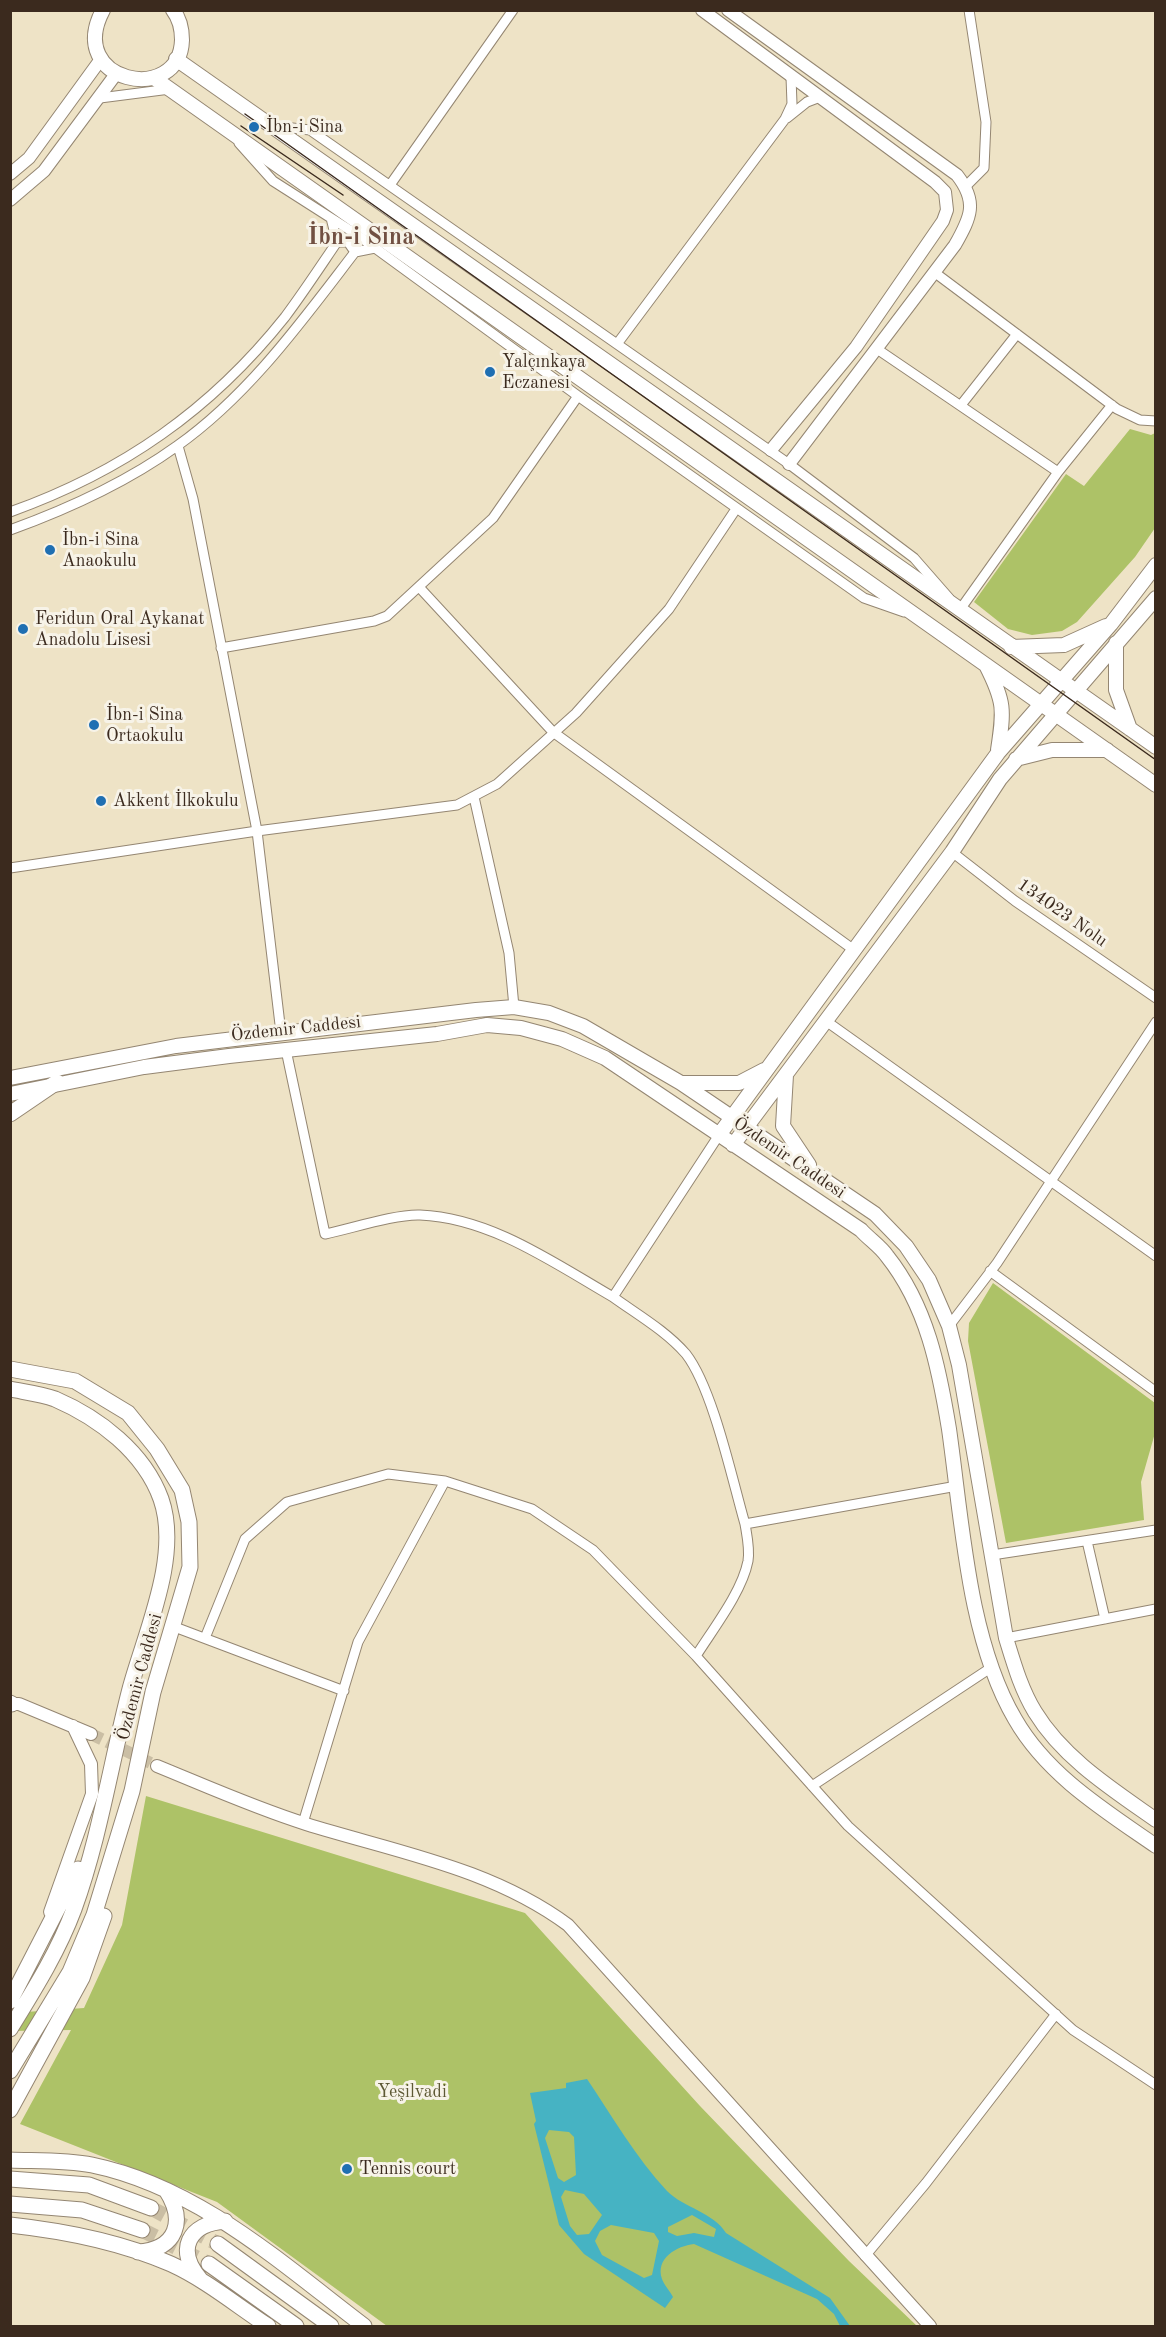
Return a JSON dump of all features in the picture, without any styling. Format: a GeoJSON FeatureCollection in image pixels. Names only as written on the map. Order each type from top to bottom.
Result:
{"type":"FeatureCollection","features":[{"type":"Feature","properties":{"kind":"main road"},"geometry":{"type":"LineString","coordinates":[[102,10],[96,22],[94,36],[101,59],[116,74],[140,80],[154,78],[176,59],[182,45],[182,30],[173,10]]}},
{"type":"Feature","properties":{"kind":"main road"},"geometry":{"type":"LineString","coordinates":[[176,59],[1155,747]]}},
{"type":"Feature","properties":{"kind":"main road"},"geometry":{"type":"LineString","coordinates":[[154,78],[986,663],[1155,785]]}},
{"type":"Feature","properties":{"kind":"main road"},"geometry":{"type":"LineString","coordinates":[[719,1135],[998,753],[1040,702],[1111,624],[1155,565]]}},
{"type":"Feature","properties":{"kind":"main road"},"geometry":{"type":"LineString","coordinates":[[734,1145],[952,852],[1014,760],[1155,598]]}},
{"type":"Feature","properties":{"kind":"main road"},"geometry":{"type":"LineString","coordinates":[[1011,647],[1064,645],[1111,624]]}},
{"type":"Feature","properties":{"kind":"main road"},"geometry":{"type":"LineString","coordinates":[[1116,643],[1116,690],[1130,729]]}},
{"type":"Feature","properties":{"kind":"main road"},"geometry":{"type":"LineString","coordinates":[[986,663],[999,690],[1004,710],[998,753]]}},
{"type":"Feature","properties":{"kind":"main road"},"geometry":{"type":"LineString","coordinates":[[1014,760],[1052,750],[1107,750]]}},
{"type":"Feature","properties":{"kind":"main road","name":"Özdemir Caddesi"},"geometry":{"type":"LineString","coordinates":[[10,1078],[177,1046],[514,1007],[549,1013],[583,1026],[681,1083],[875,1214],[906,1246],[929,1280],[949,1326],[959,1365],[1006,1638],[1025,1694],[1047,1730],[1081,1763],[1155,1820]]}},
{"type":"Feature","properties":{"kind":"main road","name":"Özdemir Caddesi"},"geometry":{"type":"LineString","coordinates":[[10,1094],[144,1067],[436,1034],[487,1025],[521,1028],[561,1039],[605,1058],[861,1230],[887,1255],[910,1292],[937,1360],[978,1623],[992,1667],[1016,1720],[1054,1769],[1083,1794],[1155,1846]]}},
{"type":"Feature","properties":{"kind":"main road"},"geometry":{"type":"LineString","coordinates":[[681,1083],[739,1083],[766,1069]]}},
{"type":"Feature","properties":{"kind":"main road"},"geometry":{"type":"LineString","coordinates":[[786,1074],[783,1126],[814,1171]]}},
{"type":"Feature","properties":{"kind":"main road"},"geometry":{"type":"LineString","coordinates":[[10,1114],[57,1083]]}},
{"type":"Feature","properties":{"kind":"main road","name":"Özdemir Caddesi"},"geometry":{"type":"LineString","coordinates":[[10,1369],[75,1381],[128,1413],[157,1449],[182,1490],[189,1522],[190,1567],[153,1692],[122,1825],[94,1915],[70,1972],[10,2071]]}},
{"type":"Feature","properties":{"kind":"main road","name":"Özdemir Caddesi"},"geometry":{"type":"LineString","coordinates":[[10,1389],[53,1398],[104,1426],[138,1458],[160,1498],[167,1524],[162,1584],[130,1690],[98,1829],[74,1908],[49,1965],[10,2029]]}},
{"type":"Feature","properties":{"kind":"main road"},"geometry":{"type":"LineString","coordinates":[[10,2110],[82,1978],[117,1878],[122,1825]]}},
{"type":"Feature","properties":{"kind":"main road"},"geometry":{"type":"LineString","coordinates":[[10,2001],[29,1969],[98,1829]]}},
{"type":"Feature","properties":{"kind":"main road"},"geometry":{"type":"LineString","coordinates":[[10,2148],[16,2160],[92,2165],[166,2190],[225,2221],[364,2326]]}},
{"type":"Feature","properties":{"kind":"main road"},"geometry":{"type":"LineString","coordinates":[[10,2178],[89,2185],[151,2208]]}},
{"type":"Feature","properties":{"kind":"main road"},"geometry":{"type":"LineString","coordinates":[[135,2252],[154,2251],[169,2241],[177,2224],[176,2206],[166,2190]]}},
{"type":"Feature","properties":{"kind":"main road"},"geometry":{"type":"LineString","coordinates":[[10,2204],[82,2210],[142,2230]]}},
{"type":"Feature","properties":{"kind":"main road"},"geometry":{"type":"LineString","coordinates":[[201,2280],[189,2266],[186,2249],[193,2232],[208,2222],[225,2221]]}},
{"type":"Feature","properties":{"kind":"main road"},"geometry":{"type":"LineString","coordinates":[[10,2225],[64,2230],[170,2264],[201,2280],[268,2326]]}},
{"type":"Feature","properties":{"kind":"main road"},"geometry":{"type":"LineString","coordinates":[[218,2244],[331,2326]]}},
{"type":"Feature","properties":{"kind":"main road"},"geometry":{"type":"LineString","coordinates":[[209,2264],[296,2326]]}},
{"type":"Feature","properties":{"kind":"street"},"geometry":{"type":"LineString","coordinates":[[390,185],[513,10]]}},
{"type":"Feature","properties":{"kind":"street"},"geometry":{"type":"LineString","coordinates":[[702,10],[935,182],[945,192],[947,210],[943,221],[856,347],[771,450]]}},
{"type":"Feature","properties":{"kind":"street"},"geometry":{"type":"LineString","coordinates":[[728,10],[957,175],[966,186],[971,210],[966,225],[934,272],[789,464]]}},
{"type":"Feature","properties":{"kind":"street"},"geometry":{"type":"LineString","coordinates":[[966,186],[984,168],[986,122],[969,10]]}},
{"type":"Feature","properties":{"kind":"street"},"geometry":{"type":"LineString","coordinates":[[10,174],[29,158],[101,59]]}},
{"type":"Feature","properties":{"kind":"street"},"geometry":{"type":"LineString","coordinates":[[10,200],[44,171],[116,74]]}},
{"type":"Feature","properties":{"kind":"street"},"geometry":{"type":"LineString","coordinates":[[617,344],[785,119],[792,104],[791,77]]}},
{"type":"Feature","properties":{"kind":"street"},"geometry":{"type":"LineString","coordinates":[[100,98],[170,89]]}},
{"type":"Feature","properties":{"kind":"street"},"geometry":{"type":"LineString","coordinates":[[785,119],[807,102],[820,97]]}},
{"type":"Feature","properties":{"kind":"street"},"geometry":{"type":"LineString","coordinates":[[267,125],[310,130],[771,450],[914,558],[959,611],[1058,472],[1113,405]]}},
{"type":"Feature","properties":{"kind":"street"},"geometry":{"type":"LineString","coordinates":[[225,128],[273,181],[375,248],[578,396],[864,598],[922,618]]}},
{"type":"Feature","properties":{"kind":"street"},"geometry":{"type":"LineString","coordinates":[[331,218],[337,242]]}},
{"type":"Feature","properties":{"kind":"street"},"geometry":{"type":"LineString","coordinates":[[337,242],[348,242],[355,252]]}},
{"type":"Feature","properties":{"kind":"street"},"geometry":{"type":"LineString","coordinates":[[10,512],[67,489],[119,463],[168,432],[188,416],[227,381],[267,338],[337,242]]}},
{"type":"Feature","properties":{"kind":"street"},"geometry":{"type":"LineString","coordinates":[[10,530],[101,491],[178,446],[219,411],[260,371],[355,252],[375,248]]}},
{"type":"Feature","properties":{"kind":"street"},"geometry":{"type":"LineString","coordinates":[[934,272],[1129,417],[1152,423],[1155,421]]}},
{"type":"Feature","properties":{"kind":"street"},"geometry":{"type":"LineString","coordinates":[[961,405],[1017,334]]}},
{"type":"Feature","properties":{"kind":"street"},"geometry":{"type":"LineString","coordinates":[[877,349],[1058,472]]}},
{"type":"Feature","properties":{"kind":"street"},"geometry":{"type":"LineString","coordinates":[[221,648],[374,621],[387,616],[493,518],[578,396]]}},
{"type":"Feature","properties":{"kind":"street"},"geometry":{"type":"LineString","coordinates":[[783,436],[800,450]]}},
{"type":"Feature","properties":{"kind":"street"},"geometry":{"type":"LineString","coordinates":[[178,446],[193,499],[257,831],[281,1033]]}},
{"type":"Feature","properties":{"kind":"street"},"geometry":{"type":"LineString","coordinates":[[10,868],[257,831],[457,805],[474,797],[497,784],[576,713],[669,609],[736,508]]}},
{"type":"Feature","properties":{"kind":"street"},"geometry":{"type":"LineString","coordinates":[[419,587],[553,732],[854,951]]}},
{"type":"Feature","properties":{"kind":"street"},"geometry":{"type":"LineString","coordinates":[[474,797],[509,953],[514,1007]]}},
{"type":"Feature","properties":{"kind":"street","name":"134023 Nolu"},"geometry":{"type":"LineString","coordinates":[[952,852],[1015,901],[1155,998]]}},
{"type":"Feature","properties":{"kind":"street"},"geometry":{"type":"LineString","coordinates":[[826,1021],[1155,1256]]}},
{"type":"Feature","properties":{"kind":"street"},"geometry":{"type":"LineString","coordinates":[[949,1326],[1052,1182],[1155,1022]]}},
{"type":"Feature","properties":{"kind":"street"},"geometry":{"type":"LineString","coordinates":[[286,1050],[325,1234],[418,1215],[488,1229],[544,1257],[613,1297],[665,1334],[686,1355],[701,1380],[749,1543],[748,1562],[726,1608],[696,1656]]}},
{"type":"Feature","properties":{"kind":"street"},"geometry":{"type":"LineString","coordinates":[[613,1297],[719,1135]]}},
{"type":"Feature","properties":{"kind":"street"},"geometry":{"type":"LineString","coordinates":[[990,1271],[1155,1392]]}},
{"type":"Feature","properties":{"kind":"street"},"geometry":{"type":"LineString","coordinates":[[205,1638],[245,1539],[287,1502],[388,1474],[445,1481],[532,1509],[593,1550],[696,1656],[848,1826],[1073,2030],[1155,2085]]}},
{"type":"Feature","properties":{"kind":"street"},"geometry":{"type":"LineString","coordinates":[[303,1823],[358,1642],[445,1481]]}},
{"type":"Feature","properties":{"kind":"street"},"geometry":{"type":"LineString","coordinates":[[745,1524],[957,1486]]}},
{"type":"Feature","properties":{"kind":"street"},"geometry":{"type":"LineString","coordinates":[[992,1555],[1155,1530]]}},
{"type":"Feature","properties":{"kind":"street"},"geometry":{"type":"LineString","coordinates":[[1087,1541],[1105,1619]]}},
{"type":"Feature","properties":{"kind":"street"},"geometry":{"type":"LineString","coordinates":[[1006,1638],[1155,1609]]}},
{"type":"Feature","properties":{"kind":"street"},"geometry":{"type":"LineString","coordinates":[[172,1626],[344,1691]]}},
{"type":"Feature","properties":{"kind":"street"},"geometry":{"type":"LineString","coordinates":[[812,1785],[992,1667]]}},
{"type":"Feature","properties":{"kind":"street"},"geometry":{"type":"LineString","coordinates":[[11,1704],[19,1704],[91,1734]]}},
{"type":"Feature","properties":{"kind":"street"},"geometry":{"type":"LineString","coordinates":[[29,1969],[92,1794],[92,1764],[73,1726]]}},
{"type":"Feature","properties":{"kind":"street"},"geometry":{"type":"LineString","coordinates":[[157,1766],[303,1823],[457,1868],[531,1900],[568,1925],[930,2326]]}},
{"type":"Feature","properties":{"kind":"street"},"geometry":{"type":"LineString","coordinates":[[865,2256],[926,2183],[1056,2014]]}},
{"type":"Feature","properties":{"kind":"green space"},"geometry":{"type":"Polygon","coordinates":[[[1130,429],[1151,435],[1155,433],[1155,528],[1135,557],[1077,622],[1062,631],[1032,635],[1008,629],[974,602],[1066,474],[1084,486],[1130,429]]]}},
{"type":"Feature","properties":{"kind":"green space"},"geometry":{"type":"Polygon","coordinates":[[[993,1283],[1155,1403],[1155,1433],[1141,1482],[1144,1520],[1006,1543],[968,1341],[969,1323],[993,1283]]]}},
{"type":"Feature","properties":{"kind":"green space","name":"Yeşilvadi"},"geometry":{"type":"Polygon","coordinates":[[[146,1796],[525,1913],[700,2106],[849,2261],[917,2326],[387,2326],[217,2202],[20,2124],[71,2030],[11,2031],[11,2013],[84,2008],[122,1925],[146,1796]]]}},
{"type":"Feature","properties":{"kind":"water"},"geometry":{"type":"Polygon","coordinates":[[[587,2079],[635,2151],[667,2191],[714,2220],[726,2233],[830,2298],[850,2326],[840,2326],[834,2314],[817,2299],[694,2244],[675,2250],[669,2254],[662,2265],[662,2279],[673,2297],[665,2308],[584,2254],[559,2225],[534,2124],[536,2121],[530,2093],[566,2088],[566,2083],[587,2079]],[[549,2130],[545,2138],[558,2178],[564,2182],[576,2175],[574,2137],[569,2132],[549,2130]],[[565,2190],[561,2197],[570,2226],[577,2235],[589,2234],[602,2215],[584,2194],[565,2190]],[[692,2215],[668,2227],[668,2232],[677,2236],[694,2233],[714,2237],[716,2229],[692,2215]],[[611,2225],[600,2231],[595,2241],[602,2255],[644,2278],[652,2275],[659,2241],[654,2233],[611,2225]]]}},
{"type":"Feature","properties":{"kind":"tunnel"},"geometry":{"type":"LineString","coordinates":[[91,1734],[157,1766]]}},
{"type":"Feature","properties":{"kind":"tunnel"},"geometry":{"type":"LineString","coordinates":[[151,2208],[218,2244]]}},
{"type":"Feature","properties":{"kind":"tunnel"},"geometry":{"type":"LineString","coordinates":[[142,2230],[209,2264]]}},
{"type":"Feature","properties":{"kind":"tram line"},"geometry":{"type":"LineString","coordinates":[[245,114],[1156,760]]}},
{"type":"Feature","properties":{"kind":"tram line"},"geometry":{"type":"LineString","coordinates":[[241,126],[343,195]]}},
{"type":"Feature","properties":{"kind":"place","name":"İbn-i Sina"},"geometry":{"type":"Point","coordinates":[254,127]}},
{"type":"Feature","properties":{"kind":"place","name":"Yalçınkaya Eczanesi"},"geometry":{"type":"Point","coordinates":[490,372]}},
{"type":"Feature","properties":{"kind":"place","name":"İbn-i Sina Anaokulu"},"geometry":{"type":"Point","coordinates":[50,550]}},
{"type":"Feature","properties":{"kind":"place","name":"Feridun Oral Aykanat Anadolu Lisesi"},"geometry":{"type":"Point","coordinates":[23,629]}},
{"type":"Feature","properties":{"kind":"place","name":"İbn-i Sina Ortaokulu"},"geometry":{"type":"Point","coordinates":[94,725]}},
{"type":"Feature","properties":{"kind":"place","name":"Akkent İlkokulu"},"geometry":{"type":"Point","coordinates":[101,801]}},
{"type":"Feature","properties":{"kind":"place","name":"Tennis court"},"geometry":{"type":"Point","coordinates":[347,2169]}},
{"type":"Feature","properties":{"kind":"district","name":"İbn-i Sina"},"geometry":{"type":"Point","coordinates":[361,238]}}]}
